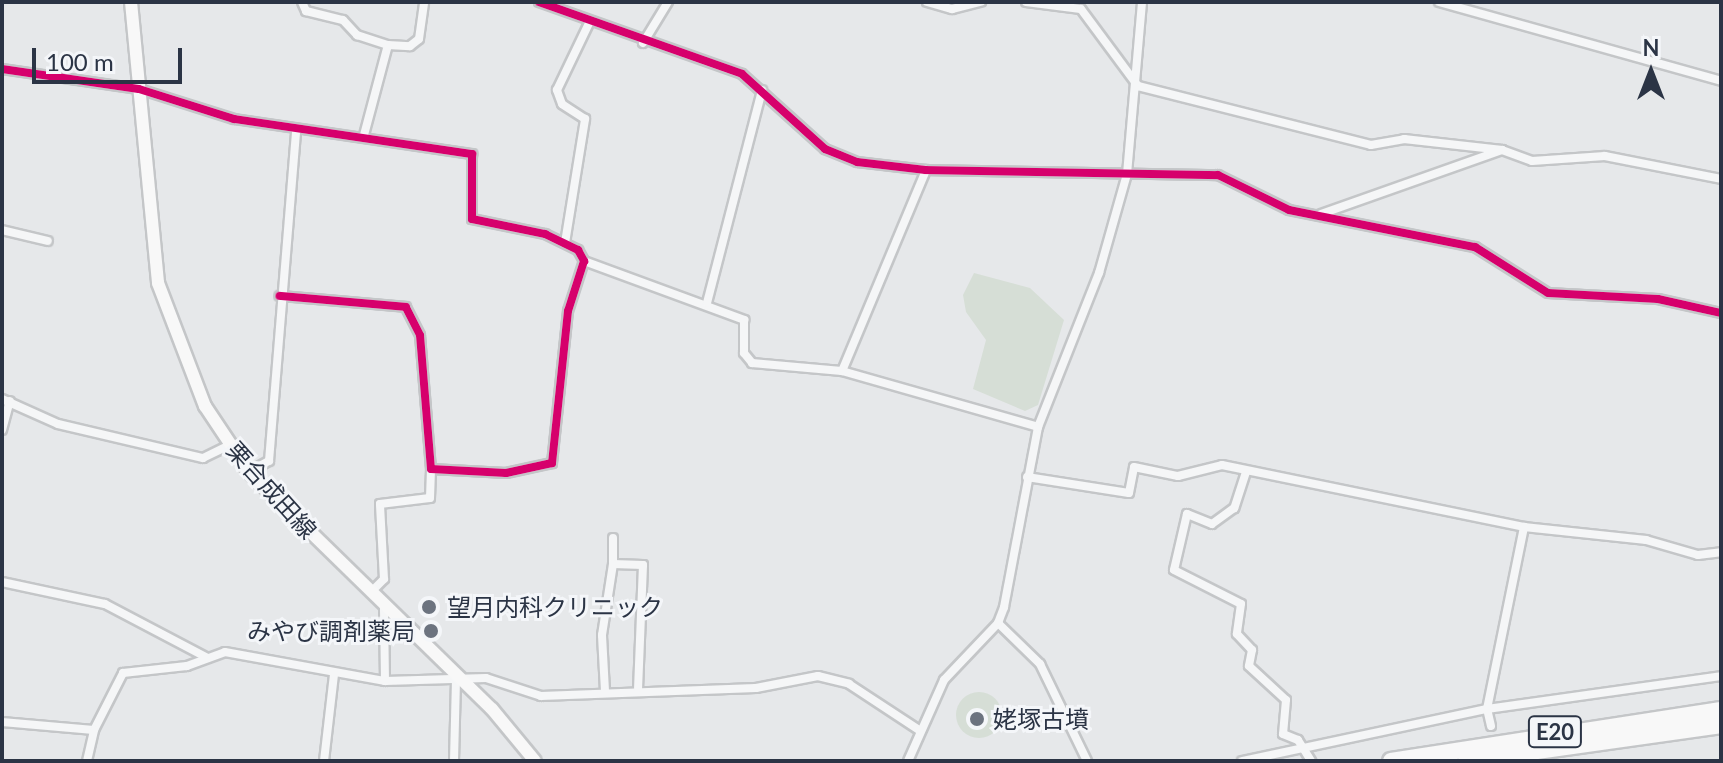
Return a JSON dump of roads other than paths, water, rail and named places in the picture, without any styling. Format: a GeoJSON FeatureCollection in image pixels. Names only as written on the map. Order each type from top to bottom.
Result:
{"type":"FeatureCollection","features":[{"type":"Feature","properties":{"kind":"highway","name":"E20"},"geometry":{"type":"LineString","coordinates":[[1391,761],[1721,710]]}},
{"type":"Feature","properties":{"kind":"highway","name":"E20"},"geometry":{"type":"LineString","coordinates":[[1466,761],[1721,725]]}},
{"type":"Feature","properties":{"kind":"main road","name":"栗合成田線"},"geometry":{"type":"LineString","coordinates":[[131,2],[161,294],[188,373],[249,472],[460,679],[535,761]]}},
{"type":"Feature","properties":{"kind":"street"},"geometry":{"type":"LineString","coordinates":[[302,2],[306,11],[343,20],[357,35],[388,45],[410,46],[419,39],[424,2]]}},
{"type":"Feature","properties":{"kind":"street"},"geometry":{"type":"LineString","coordinates":[[539,2],[643,43],[713,60],[762,90],[825,149],[857,162],[926,170],[1218,175],[1289,210],[1475,247],[1548,293],[1658,299],[1721,313]]}},
{"type":"Feature","properties":{"kind":"street"},"geometry":{"type":"LineString","coordinates":[[643,43],[668,2]]}},
{"type":"Feature","properties":{"kind":"street"},"geometry":{"type":"LineString","coordinates":[[927,2],[952,9],[962,3],[981,2]]}},
{"type":"Feature","properties":{"kind":"street"},"geometry":{"type":"LineString","coordinates":[[1026,2],[1081,9],[1138,86],[1371,145],[1404,139],[1502,150],[1532,161],[1605,156],[1721,179]]}},
{"type":"Feature","properties":{"kind":"street"},"geometry":{"type":"LineString","coordinates":[[908,761],[919,730],[944,680],[998,623],[1038,427],[1099,273],[1127,174],[1138,86],[1142,2]]}},
{"type":"Feature","properties":{"kind":"street"},"geometry":{"type":"LineString","coordinates":[[1439,2],[1721,81]]}},
{"type":"Feature","properties":{"kind":"street"},"geometry":{"type":"LineString","coordinates":[[565,243],[585,119],[562,104],[557,90],[590,21]]}},
{"type":"Feature","properties":{"kind":"street"},"geometry":{"type":"LineString","coordinates":[[364,135],[388,45]]}},
{"type":"Feature","properties":{"kind":"street"},"geometry":{"type":"LineString","coordinates":[[2,69],[139,89],[296,130],[364,135],[472,154],[472,219],[565,243],[584,261],[707,303],[744,320],[744,353],[752,363],[842,371],[1038,427]]}},
{"type":"Feature","properties":{"kind":"street"},"geometry":{"type":"LineString","coordinates":[[707,303],[762,90]]}},
{"type":"Feature","properties":{"kind":"street"},"geometry":{"type":"LineString","coordinates":[[249,472],[269,461],[279,296],[296,130]]}},
{"type":"Feature","properties":{"kind":"street"},"geometry":{"type":"LineString","coordinates":[[1319,214],[1502,150]]}},
{"type":"Feature","properties":{"kind":"street"},"geometry":{"type":"LineString","coordinates":[[842,371],[926,170]]}},
{"type":"Feature","properties":{"kind":"street"},"geometry":{"type":"LineString","coordinates":[[2,230],[48,241]]}},
{"type":"Feature","properties":{"kind":"street"},"geometry":{"type":"LineString","coordinates":[[431,469],[506,473],[552,463],[568,311],[584,261]]}},
{"type":"Feature","properties":{"kind":"street"},"geometry":{"type":"LineString","coordinates":[[279,296],[406,307],[420,335],[431,469],[430,498],[380,504],[384,579],[372,591]]}},
{"type":"Feature","properties":{"kind":"street"},"geometry":{"type":"LineString","coordinates":[[2,430],[6,400],[58,424],[203,458],[230,445]]}},
{"type":"Feature","properties":{"kind":"street"},"geometry":{"type":"LineString","coordinates":[[1027,477],[1129,493],[1134,467],[1178,476],[1222,465],[1524,527],[1646,540],[1698,555],[1721,552]]}},
{"type":"Feature","properties":{"kind":"street"},"geometry":{"type":"LineString","coordinates":[[1246,472],[1234,508],[1212,524],[1187,514],[1174,570],[1241,604],[1237,634],[1252,650],[1249,666],[1286,700],[1283,734],[1304,746],[1311,761]]}},
{"type":"Feature","properties":{"kind":"street"},"geometry":{"type":"LineString","coordinates":[[1491,726],[1487,709],[1524,527]]}},
{"type":"Feature","properties":{"kind":"street"},"geometry":{"type":"LineString","coordinates":[[605,691],[602,635],[613,564],[613,538]]}},
{"type":"Feature","properties":{"kind":"street"},"geometry":{"type":"LineString","coordinates":[[613,564],[643,565],[638,688]]}},
{"type":"Feature","properties":{"kind":"street"},"geometry":{"type":"LineString","coordinates":[[2,582],[105,604],[208,658]]}},
{"type":"Feature","properties":{"kind":"street"},"geometry":{"type":"LineString","coordinates":[[383,603],[385,681]]}},
{"type":"Feature","properties":{"kind":"street"},"geometry":{"type":"LineString","coordinates":[[998,623],[1040,664],[1087,761]]}},
{"type":"Feature","properties":{"kind":"street"},"geometry":{"type":"LineString","coordinates":[[87,761],[94,730],[123,673],[249,653],[334,674],[385,681],[486,678],[541,696],[638,688],[756,688],[818,676],[849,684],[919,730]]}},
{"type":"Feature","properties":{"kind":"street"},"geometry":{"type":"LineString","coordinates":[[324,761],[334,674]]}},
{"type":"Feature","properties":{"kind":"street"},"geometry":{"type":"LineString","coordinates":[[1242,761],[1487,709],[1721,676]]}},
{"type":"Feature","properties":{"kind":"street"},"geometry":{"type":"LineString","coordinates":[[454,761],[460,679]]}},
{"type":"Feature","properties":{"kind":"street"},"geometry":{"type":"LineString","coordinates":[[2,722],[94,730]]}},
{"type":"Feature","properties":{"kind":"place","name":"望月内科クリニック"},"geometry":{"type":"Point","coordinates":[429,607]}},
{"type":"Feature","properties":{"kind":"place","name":"みやび調剤薬局"},"geometry":{"type":"Point","coordinates":[431,631]}},
{"type":"Feature","properties":{"kind":"place","name":"姥塚古墳"},"geometry":{"type":"Point","coordinates":[977,719]}}]}
